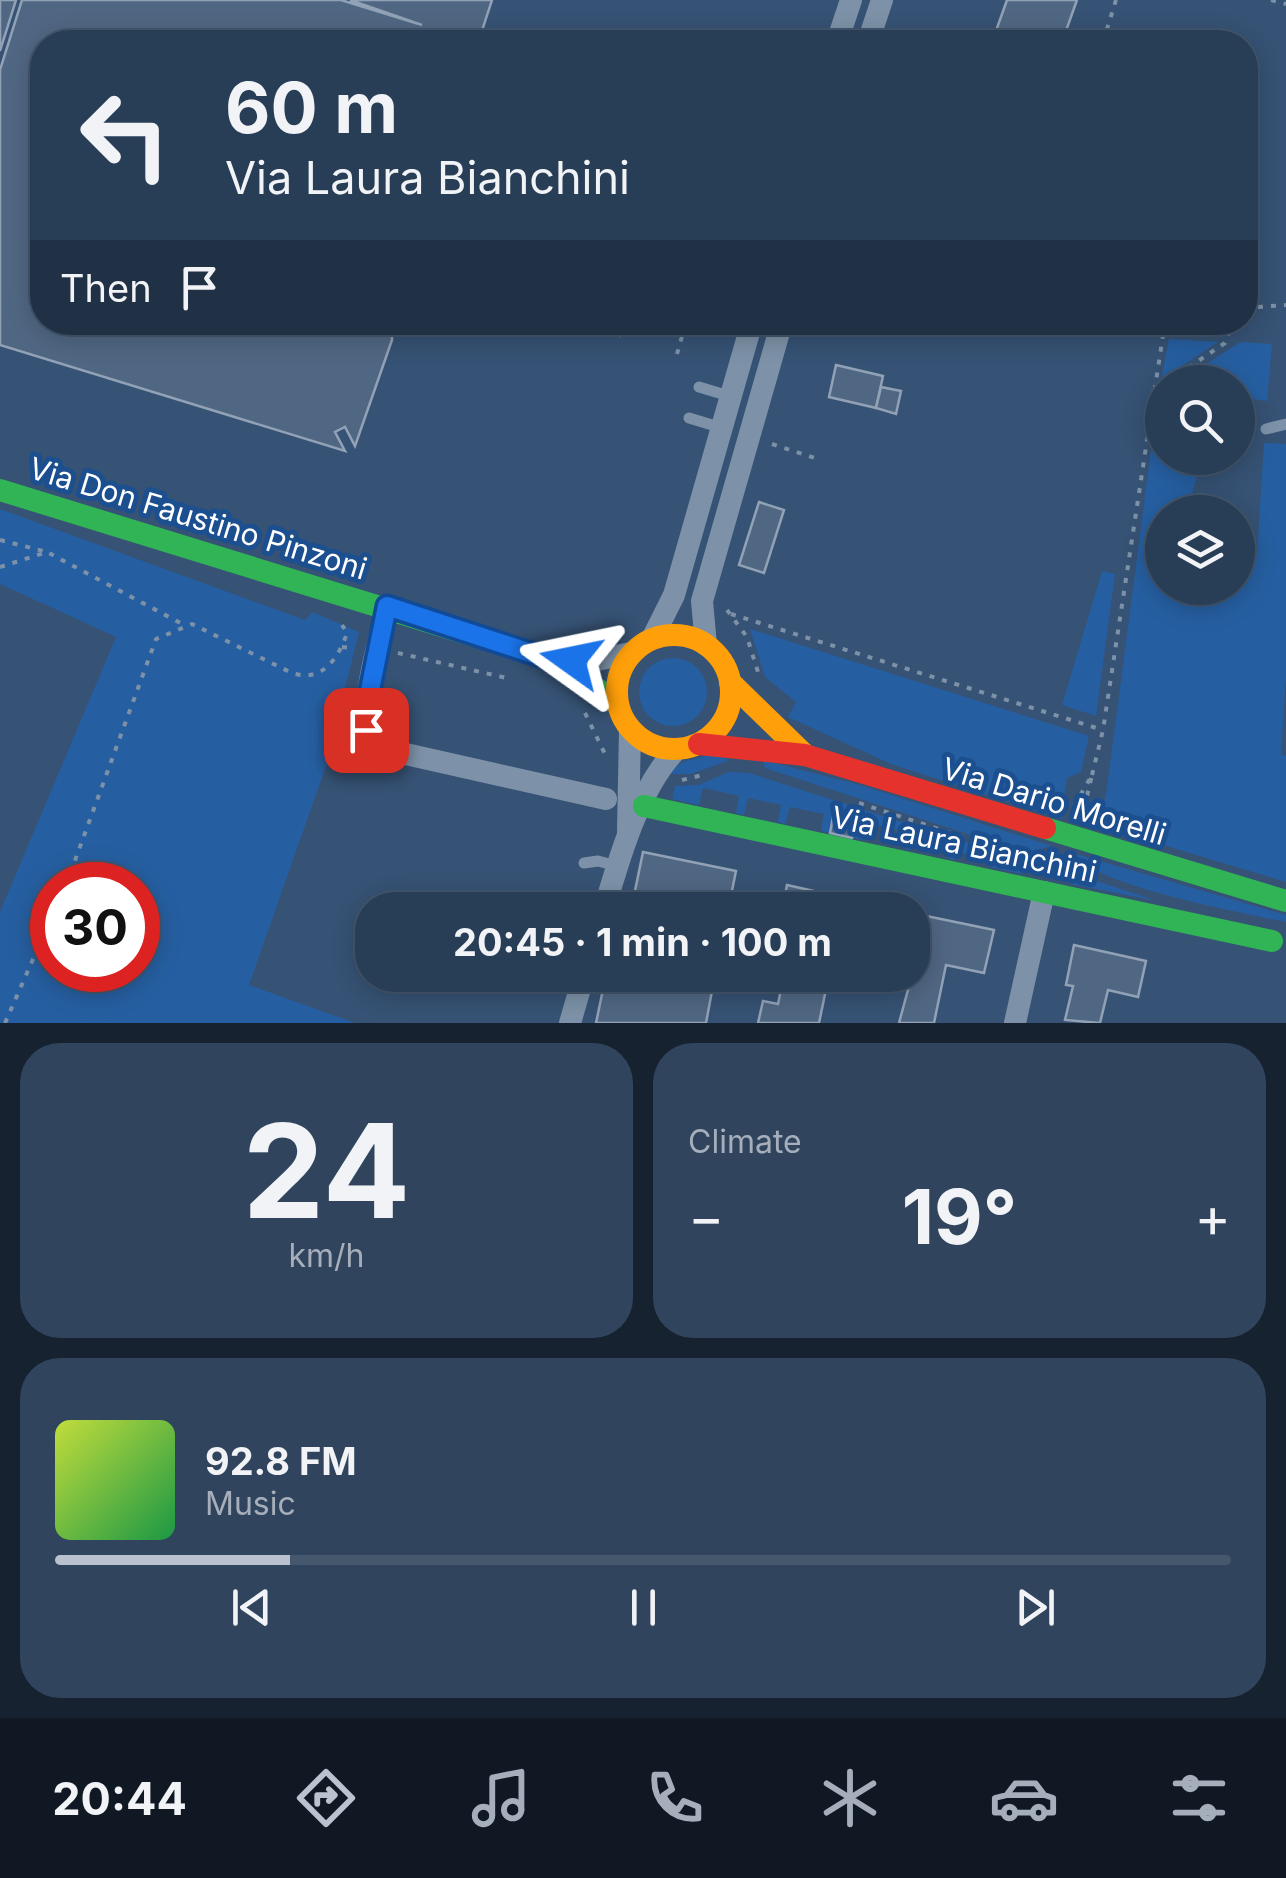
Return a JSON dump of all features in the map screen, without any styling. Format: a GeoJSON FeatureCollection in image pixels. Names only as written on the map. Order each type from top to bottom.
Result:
{"type":"FeatureCollection","features":[{"type":"Feature","properties":{"kind":"street"},"geometry":{"type":"LineString","coordinates":[[842,30],[851,0]]}},
{"type":"Feature","properties":{"kind":"street"},"geometry":{"type":"LineString","coordinates":[[871,30],[877,5]]}},
{"type":"Feature","properties":{"kind":"street"},"geometry":{"type":"LineString","coordinates":[[652,639],[674,595],[748,335]]}},
{"type":"Feature","properties":{"kind":"street"},"geometry":{"type":"LineString","coordinates":[[706,644],[702,601],[778,335]]}},
{"type":"Feature","properties":{"kind":"street"},"geometry":{"type":"LineString","coordinates":[[719,427],[732,432],[744,458]]}},
{"type":"Feature","properties":{"kind":"street","name":"Via Don Faustino Pinzoni"},"geometry":{"type":"LineString","coordinates":[[0,490],[549,659],[617,701]]}},
{"type":"Feature","properties":{"kind":"street"},"geometry":{"type":"LineString","coordinates":[[387,606],[364,719],[378,748],[606,799]]}},
{"type":"Feature","properties":{"kind":"street"},"geometry":{"type":"LineString","coordinates":[[609,892],[642,790],[688,746],[721,724],[728,711],[730,682],[722,661],[706,644],[680,635],[652,639],[632,653],[619,676],[617,701],[630,729],[642,790]]}},
{"type":"Feature","properties":{"kind":"street","name":"Via Don Faustino Pinzoni"},"geometry":{"type":"LineString","coordinates":[[549,659],[592,661],[632,653]]}},
{"type":"Feature","properties":{"kind":"street","name":"Via Dario Morelli"},"geometry":{"type":"LineString","coordinates":[[730,682],[805,755]]}},
{"type":"Feature","properties":{"kind":"street"},"geometry":{"type":"LineString","coordinates":[[630,729],[651,744],[688,746]]}},
{"type":"Feature","properties":{"kind":"street","name":"Via Dario Morelli"},"geometry":{"type":"LineString","coordinates":[[688,746],[805,755],[1286,902]]}},
{"type":"Feature","properties":{"kind":"street","name":"Via Laura Bianchini"},"geometry":{"type":"LineString","coordinates":[[642,790],[1044,892],[1272,941]]}},
{"type":"Feature","properties":{"kind":"street"},"geometry":{"type":"LineString","coordinates":[[1015,1023],[1044,892]]}},
{"type":"Feature","properties":{"kind":"street"},"geometry":{"type":"LineString","coordinates":[[570,1023],[579,992]]}},
{"type":"Feature","properties":{"kind":"lane"},"geometry":{"type":"LineString","coordinates":[[699,387],[729,396]]}},
{"type":"Feature","properties":{"kind":"lane"},"geometry":{"type":"LineString","coordinates":[[689,418],[719,427]]}},
{"type":"Feature","properties":{"kind":"lane"},"geometry":{"type":"LineString","coordinates":[[1266,429],[1286,424]]}},
{"type":"Feature","properties":{"kind":"lane"},"geometry":{"type":"LineString","coordinates":[[584,863],[598,861],[617,866]]}},
{"type":"Feature","properties":{"kind":"path"},"geometry":{"type":"LineString","coordinates":[[1107,30],[1116,0]]}},
{"type":"Feature","properties":{"kind":"path"},"geometry":{"type":"LineString","coordinates":[[1271,0],[1286,4]]}},
{"type":"Feature","properties":{"kind":"path"},"geometry":{"type":"LineString","coordinates":[[1258,307],[1286,305]]}},
{"type":"Feature","properties":{"kind":"path"},"geometry":{"type":"LineString","coordinates":[[676,354],[682,335]]}},
{"type":"Feature","properties":{"kind":"path"},"geometry":{"type":"LineString","coordinates":[[1157,365],[1163,335]]}},
{"type":"Feature","properties":{"kind":"path"},"geometry":{"type":"LineString","coordinates":[[1194,365],[1225,344],[1228,335]]}},
{"type":"Feature","properties":{"kind":"path"},"geometry":{"type":"LineString","coordinates":[[1083,813],[1103,730],[1145,440]]}},
{"type":"Feature","properties":{"kind":"path"},"geometry":{"type":"LineString","coordinates":[[763,441],[818,459]]}},
{"type":"Feature","properties":{"kind":"path"},"geometry":{"type":"LineString","coordinates":[[0,540],[48,552],[184,625]]}},
{"type":"Feature","properties":{"kind":"path"},"geometry":{"type":"LineString","coordinates":[[0,567],[48,552]]}},
{"type":"Feature","properties":{"kind":"path"},"geometry":{"type":"LineString","coordinates":[[702,601],[730,614],[1103,730]]}},
{"type":"Feature","properties":{"kind":"path"},"geometry":{"type":"LineString","coordinates":[[730,614],[752,648],[762,682]]}},
{"type":"Feature","properties":{"kind":"path"},"geometry":{"type":"LineString","coordinates":[[74,862],[156,639],[192,624],[300,675],[325,670],[335,658]]}},
{"type":"Feature","properties":{"kind":"path"},"geometry":{"type":"LineString","coordinates":[[342,647],[378,650],[516,680]]}},
{"type":"Feature","properties":{"kind":"path"},"geometry":{"type":"LineString","coordinates":[[580,704],[615,772],[642,790],[667,790],[674,781],[714,770]]}},
{"type":"Feature","properties":{"kind":"path"},"geometry":{"type":"LineString","coordinates":[[1071,810],[1092,775]]}},
{"type":"Feature","properties":{"kind":"path"},"geometry":{"type":"LineString","coordinates":[[856,802],[1024,856],[1044,854]]}},
{"type":"Feature","properties":{"kind":"path"},"geometry":{"type":"LineString","coordinates":[[5,1023],[30,966]]}},
{"type":"Feature","properties":{"kind":"shaded area"},"geometry":{"type":"Polygon","coordinates":[[[1169,339],[1218,342],[1184,365],[1164,365],[1169,339]]]}},
{"type":"Feature","properties":{"kind":"shaded area"},"geometry":{"type":"Polygon","coordinates":[[[1240,342],[1272,344],[1267,401],[1255,399],[1255,365],[1205,365],[1240,342]]]}},
{"type":"Feature","properties":{"kind":"shaded area"},"geometry":{"type":"Polygon","coordinates":[[[1264,443],[1286,444],[1286,675],[1281,754],[1286,756],[1286,882],[1096,825],[1106,795],[1145,496],[1145,605],[1255,605],[1264,443]]]}},
{"type":"Feature","properties":{"kind":"shaded area"},"geometry":{"type":"Polygon","coordinates":[[[1148,475],[1197,475],[1192,495],[1145,495],[1148,475]]]}},
{"type":"Feature","properties":{"kind":"shaded area"},"geometry":{"type":"Polygon","coordinates":[[[0,509],[305,620],[312,612],[359,632],[326,766],[249,985],[355,1023],[0,1023],[0,912],[116,637],[0,584],[0,509]]]}},
{"type":"Feature","properties":{"kind":"shaded area"},"geometry":{"type":"Polygon","coordinates":[[[1102,571],[1115,574],[1096,716],[1062,705],[1102,571]]]}},
{"type":"Feature","properties":{"kind":"shaded area"},"geometry":{"type":"Polygon","coordinates":[[[750,629],[1089,736],[1081,772],[1067,778],[1061,819],[891,764],[788,717],[796,702],[765,677],[750,629]]]}},
{"type":"Feature","properties":{"kind":"shaded area"},"geometry":{"type":"Polygon","coordinates":[[[673,658],[697,668],[707,692],[697,716],[673,726],[649,716],[639,692],[649,668],[673,658]]]}},
{"type":"Feature","properties":{"kind":"shaded area"},"geometry":{"type":"Polygon","coordinates":[[[714,754],[730,760],[691,774],[666,774],[683,762],[714,754]]]}},
{"type":"Feature","properties":{"kind":"shaded area"},"geometry":{"type":"Polygon","coordinates":[[[763,760],[860,785],[1052,846],[1026,853],[765,768],[763,760]]]}},
{"type":"Feature","properties":{"kind":"shaded area"},"geometry":{"type":"Polygon","coordinates":[[[729,772],[749,773],[1024,861],[1052,856],[1047,873],[1023,868],[1021,874],[990,867],[991,859],[957,852],[955,860],[947,858],[950,841],[916,834],[912,850],[905,849],[908,832],[867,823],[863,840],[821,831],[824,814],[790,807],[785,824],[778,822],[781,805],[748,798],[744,815],[736,813],[739,796],[703,788],[699,805],[672,799],[675,786],[698,785],[729,772]]]}},
{"type":"Feature","properties":{"kind":"shaded area"},"geometry":{"type":"Polygon","coordinates":[[[1076,854],[1286,915],[1286,922],[1139,887],[1110,877],[1076,854]]]}},
{"type":"Feature","properties":{"kind":"shaded area"},"geometry":{"type":"Polygon","coordinates":[[[1068,862],[1082,876],[1157,901],[1071,884],[1072,879],[1065,877],[1068,862]]]}},
{"type":"Feature","properties":{"kind":"building"},"geometry":{"type":"Polygon","coordinates":[[[0,0],[16,0],[0,51],[0,0]]]}},
{"type":"Feature","properties":{"kind":"building"},"geometry":{"type":"Polygon","coordinates":[[[22,0],[341,0],[422,25],[350,0],[492,0],[482,30],[30,30],[30,335],[392,335],[355,446],[345,427],[335,432],[345,451],[0,345],[0,70],[22,0]]]}},
{"type":"Feature","properties":{"kind":"building"},"geometry":{"type":"Polygon","coordinates":[[[1007,0],[1077,0],[1066,30],[996,30],[1007,0]]]}},
{"type":"Feature","properties":{"kind":"building"},"geometry":{"type":"Polygon","coordinates":[[[836,365],[883,376],[876,408],[829,397],[836,365]]]}},
{"type":"Feature","properties":{"kind":"building"},"geometry":{"type":"Polygon","coordinates":[[[881,387],[901,391],[896,414],[876,408],[881,387]]]}},
{"type":"Feature","properties":{"kind":"building"},"geometry":{"type":"Polygon","coordinates":[[[759,502],[784,510],[764,573],[739,565],[759,502]]]}},
{"type":"Feature","properties":{"kind":"building"},"geometry":{"type":"Polygon","coordinates":[[[833,817],[856,822],[852,838],[830,833],[833,817]]]}},
{"type":"Feature","properties":{"kind":"building"},"geometry":{"type":"Polygon","coordinates":[[[643,852],[736,871],[732,892],[635,892],[643,852]]]}},
{"type":"Feature","properties":{"kind":"building"},"geometry":{"type":"Polygon","coordinates":[[[787,885],[818,892],[786,892],[787,885]]]}},
{"type":"Feature","properties":{"kind":"building"},"geometry":{"type":"Polygon","coordinates":[[[930,917],[994,930],[984,973],[946,965],[934,1023],[899,1023],[907,992],[930,992],[930,917]]]}},
{"type":"Feature","properties":{"kind":"building"},"geometry":{"type":"Polygon","coordinates":[[[1074,945],[1146,961],[1138,997],[1108,990],[1100,1023],[1065,1020],[1073,986],[1066,985],[1074,945]]]}},
{"type":"Feature","properties":{"kind":"building"},"geometry":{"type":"Polygon","coordinates":[[[602,992],[712,992],[706,1023],[596,1023],[602,992]]]}},
{"type":"Feature","properties":{"kind":"building"},"geometry":{"type":"Polygon","coordinates":[[[780,992],[825,992],[819,1023],[758,1023],[763,1001],[778,1004],[780,992]]]}},
{"type":"Feature","properties":{"kind":"traffic: fast"},"geometry":{"type":"LineString","coordinates":[[0,490],[549,659],[617,701]]}},
{"type":"Feature","properties":{"kind":"traffic: fast"},"geometry":{"type":"LineString","coordinates":[[644,806],[1272,941]]}},
{"type":"Feature","properties":{"kind":"traffic: fast"},"geometry":{"type":"LineString","coordinates":[[1045,828],[1286,901]]}},
{"type":"Feature","properties":{"kind":"traffic: slow"},"geometry":{"type":"LineString","coordinates":[[674,635],[706,644],[722,660],[731,692],[722,724],[706,740],[674,749],[642,740],[626,724],[617,692],[626,660],[642,644],[674,635]]}},
{"type":"Feature","properties":{"kind":"traffic: slow"},"geometry":{"type":"LineString","coordinates":[[730,682],[805,755]]}},
{"type":"Feature","properties":{"kind":"traffic: jam"},"geometry":{"type":"LineString","coordinates":[[699,744],[805,755],[1045,828]]}},
{"type":"Feature","properties":{"kind":"route"},"geometry":{"type":"LineString","coordinates":[[366,730],[364,719],[387,606],[549,659],[571,660]]}}]}
